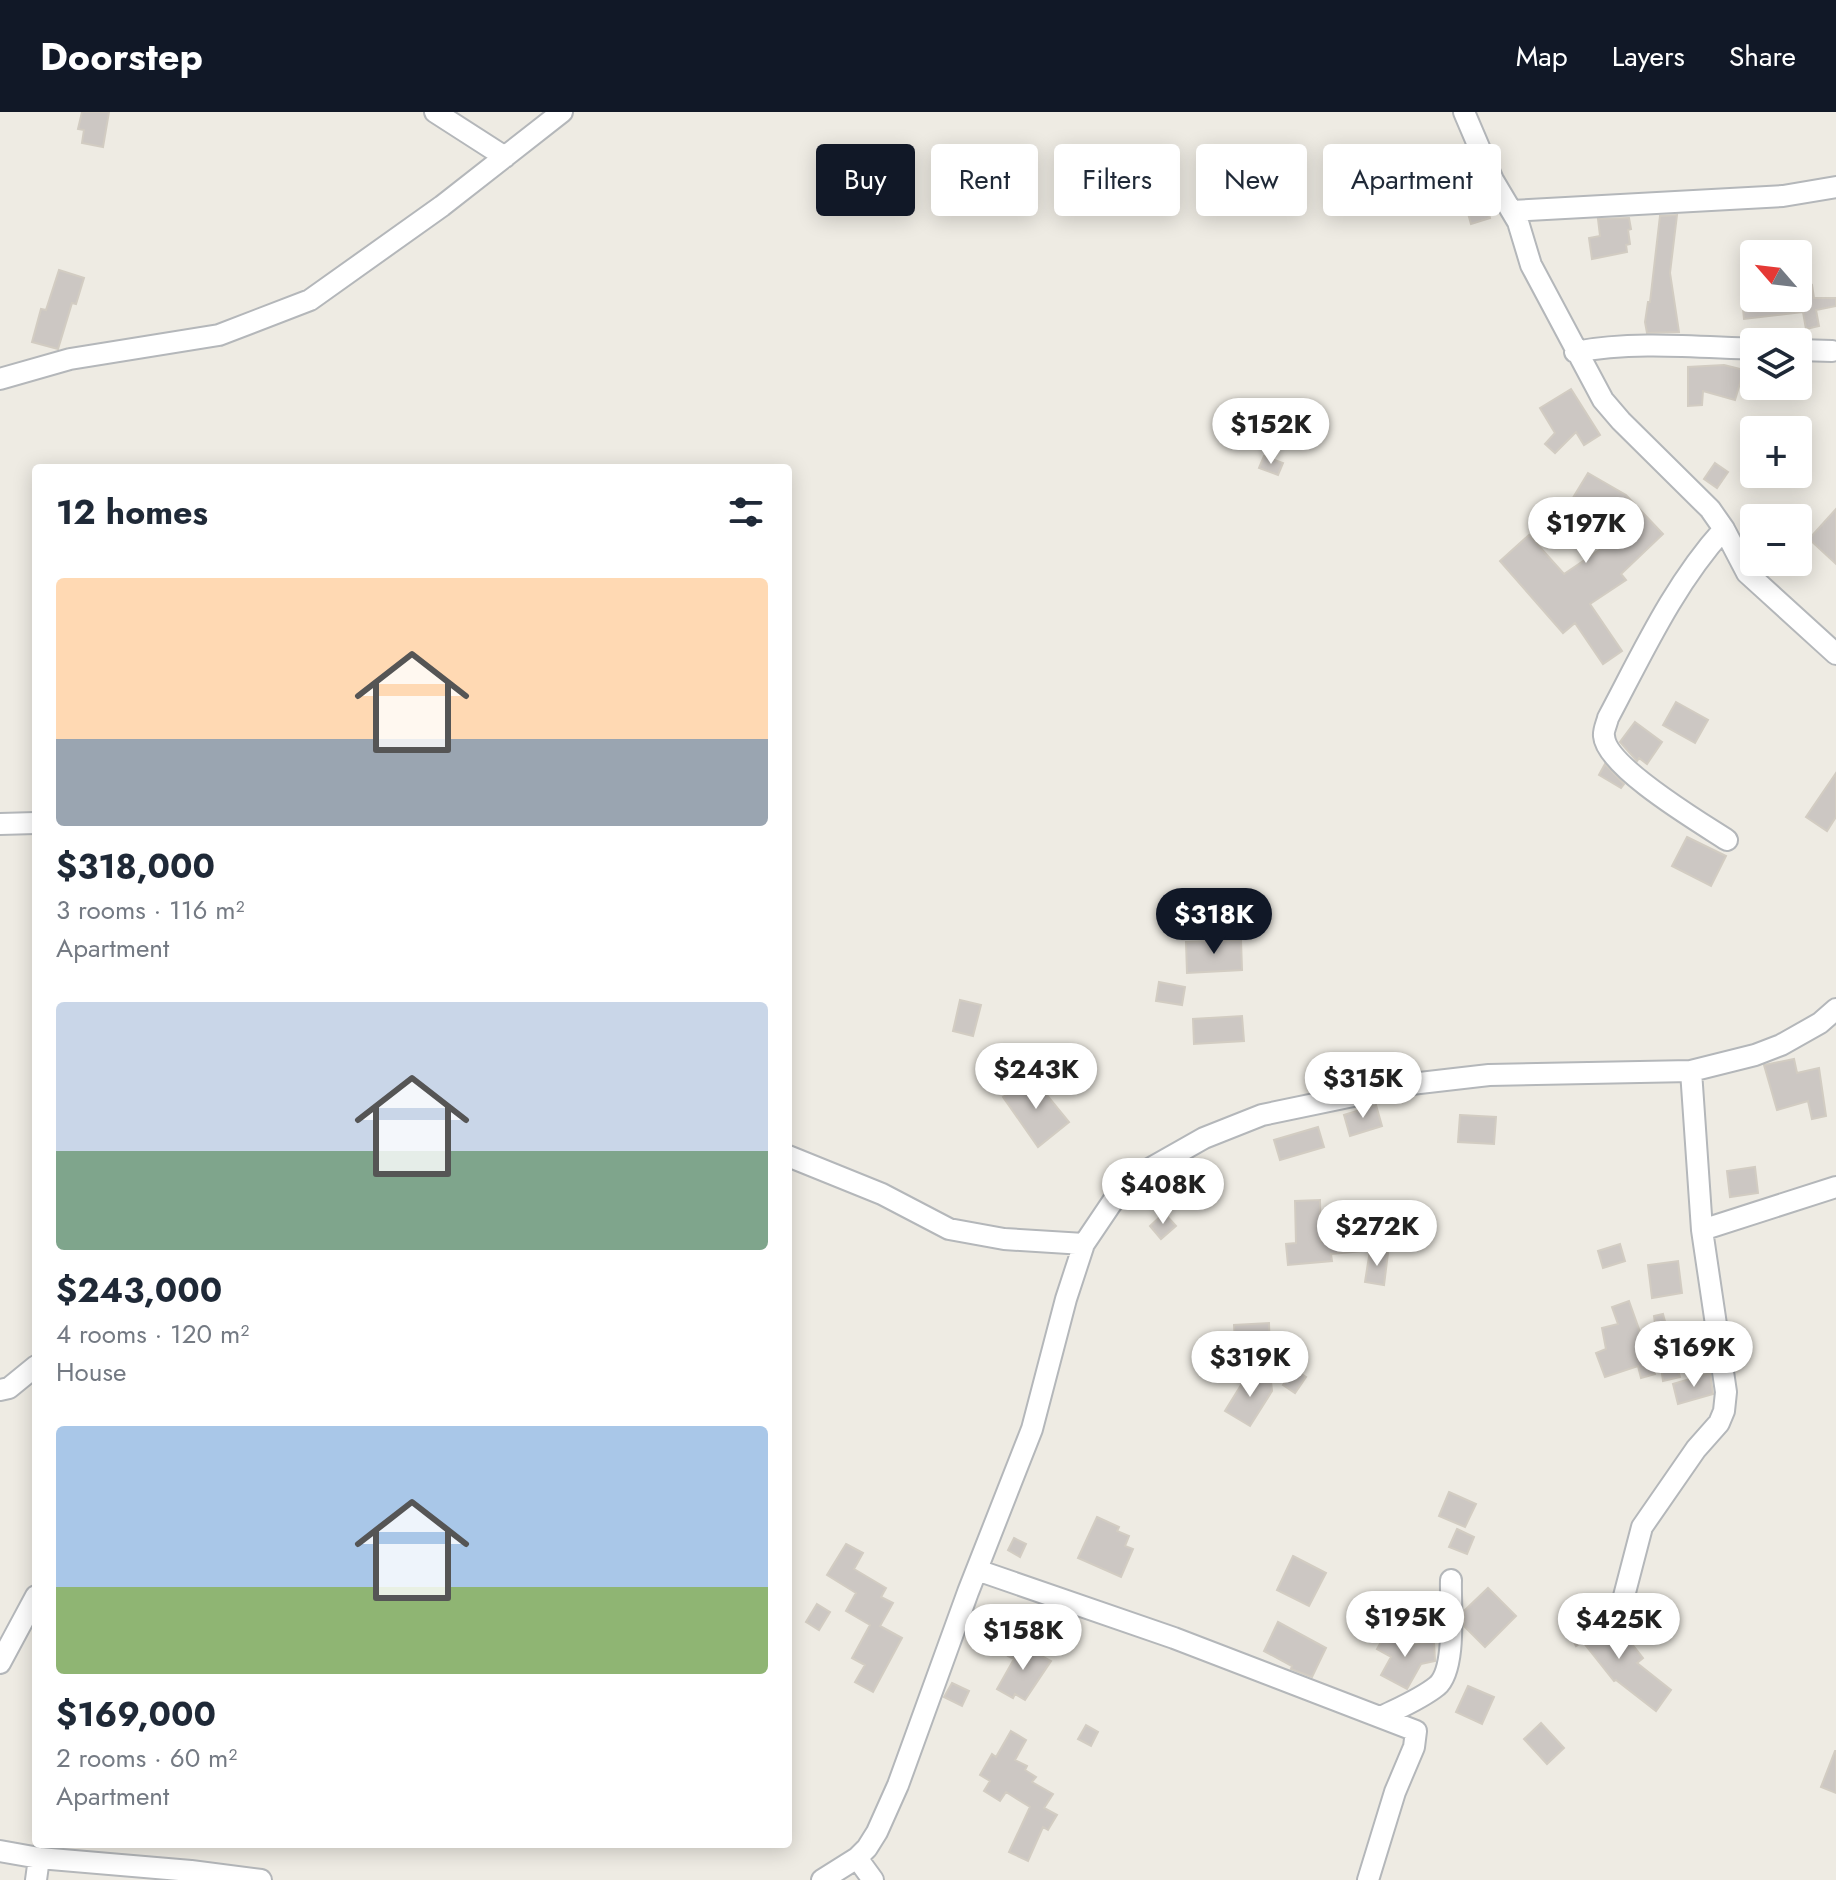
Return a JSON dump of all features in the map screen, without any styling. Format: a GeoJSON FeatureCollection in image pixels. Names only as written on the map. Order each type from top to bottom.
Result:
{"type":"FeatureCollection","features":[{"type":"Feature","properties":{"kind":"street"},"geometry":{"type":"LineString","coordinates":[[435,112],[505,157]]}},
{"type":"Feature","properties":{"kind":"street"},"geometry":{"type":"LineString","coordinates":[[0,379],[70,359],[219,335],[310,300],[562,112]]}},
{"type":"Feature","properties":{"kind":"street"},"geometry":{"type":"LineString","coordinates":[[1464,112],[1493,180],[1512,211],[1531,265],[1603,400],[1691,488],[1724,529],[1747,573],[1836,654]]}},
{"type":"Feature","properties":{"kind":"street"},"geometry":{"type":"LineString","coordinates":[[1512,211],[1783,196],[1836,187]]}},
{"type":"Feature","properties":{"kind":"street"},"geometry":{"type":"LineString","coordinates":[[1575,352],[1602,347],[1740,349]]}},
{"type":"Feature","properties":{"kind":"street"},"geometry":{"type":"LineString","coordinates":[[1812,350],[1832,351]]}},
{"type":"Feature","properties":{"kind":"street"},"geometry":{"type":"LineString","coordinates":[[1724,529],[1699,557],[1680,586],[1608,718],[1604,736],[1619,764],[1727,840]]}},
{"type":"Feature","properties":{"kind":"street"},"geometry":{"type":"LineString","coordinates":[[0,824],[32,823]]}},
{"type":"Feature","properties":{"kind":"street"},"geometry":{"type":"LineString","coordinates":[[822,1880],[857,1858],[877,1832],[898,1785],[1032,1429],[1066,1299],[1084,1244],[1113,1201],[1151,1168],[1204,1138],[1262,1115],[1411,1084],[1489,1075],[1691,1071],[1781,1045],[1820,1023],[1836,1009]]}},
{"type":"Feature","properties":{"kind":"street"},"geometry":{"type":"LineString","coordinates":[[1623,1600],[1642,1527],[1696,1449],[1719,1423],[1724,1411],[1726,1392],[1702,1230],[1691,1071]]}},
{"type":"Feature","properties":{"kind":"street"},"geometry":{"type":"LineString","coordinates":[[792,1158],[882,1194],[949,1229],[1004,1239],[1084,1244]]}},
{"type":"Feature","properties":{"kind":"street"},"geometry":{"type":"LineString","coordinates":[[1702,1230],[1836,1187]]}},
{"type":"Feature","properties":{"kind":"street"},"geometry":{"type":"LineString","coordinates":[[0,1390],[9,1388],[32,1369]]}},
{"type":"Feature","properties":{"kind":"street"},"geometry":{"type":"LineString","coordinates":[[977,1570],[1174,1638],[1408,1726],[1417,1734],[1414,1747],[1395,1792],[1368,1880]]}},
{"type":"Feature","properties":{"kind":"street"},"geometry":{"type":"LineString","coordinates":[[1381,1717],[1436,1686],[1445,1675],[1449,1656],[1451,1580]]}},
{"type":"Feature","properties":{"kind":"street"},"geometry":{"type":"LineString","coordinates":[[0,1663],[32,1603]]}},
{"type":"Feature","properties":{"kind":"street"},"geometry":{"type":"LineString","coordinates":[[0,1851],[39,1858],[261,1880]]}},
{"type":"Feature","properties":{"kind":"street"},"geometry":{"type":"LineString","coordinates":[[36,1880],[39,1858]]}},
{"type":"Feature","properties":{"kind":"street"},"geometry":{"type":"LineString","coordinates":[[857,1858],[873,1880]]}},
{"type":"Feature","properties":{"kind":"building"},"geometry":{"type":"Polygon","coordinates":[[[82,112],[109,112],[103,147],[82,143],[84,130],[78,129],[82,112]]]}},
{"type":"Feature","properties":{"kind":"building"},"geometry":{"type":"Polygon","coordinates":[[[1677,215],[1670,273],[1679,332],[1647,333],[1645,322],[1660,216],[1677,215]]]}},
{"type":"Feature","properties":{"kind":"building"},"geometry":{"type":"Polygon","coordinates":[[[1469,216],[1489,216],[1490,218],[1471,224],[1469,216]]]}},
{"type":"Feature","properties":{"kind":"building"},"geometry":{"type":"Polygon","coordinates":[[[1629,218],[1631,229],[1628,230],[1630,244],[1626,245],[1627,252],[1592,259],[1589,238],[1600,236],[1598,219],[1629,218]]]}},
{"type":"Feature","properties":{"kind":"building"},"geometry":{"type":"Polygon","coordinates":[[[59,270],[84,278],[76,304],[72,303],[58,349],[32,342],[41,309],[46,310],[59,270]]]}},
{"type":"Feature","properties":{"kind":"building"},"geometry":{"type":"Polygon","coordinates":[[[1812,285],[1814,298],[1836,298],[1836,306],[1816,310],[1819,326],[1806,328],[1803,312],[1812,312],[1812,285]]]}},
{"type":"Feature","properties":{"kind":"building"},"geometry":{"type":"Polygon","coordinates":[[[1743,312],[1803,312],[1744,319],[1743,312]]]}},
{"type":"Feature","properties":{"kind":"building"},"geometry":{"type":"Polygon","coordinates":[[[1724,365],[1740,369],[1735,400],[1703,391],[1702,405],[1688,406],[1688,367],[1724,365]]]}},
{"type":"Feature","properties":{"kind":"building"},"geometry":{"type":"Polygon","coordinates":[[[1571,389],[1600,435],[1584,445],[1576,432],[1555,453],[1545,444],[1555,433],[1540,408],[1571,389]]]}},
{"type":"Feature","properties":{"kind":"building"},"geometry":{"type":"Polygon","coordinates":[[[1264,456],[1283,463],[1278,475],[1259,468],[1264,456]]]}},
{"type":"Feature","properties":{"kind":"building"},"geometry":{"type":"Polygon","coordinates":[[[1715,463],[1728,472],[1717,488],[1704,479],[1715,463]]]}},
{"type":"Feature","properties":{"kind":"building"},"geometry":{"type":"Polygon","coordinates":[[[1588,473],[1626,495],[1663,534],[1621,574],[1626,580],[1590,604],[1622,651],[1603,664],[1575,623],[1563,633],[1500,561],[1529,535],[1564,574],[1614,540],[1598,523],[1568,506],[1588,473]]]}},
{"type":"Feature","properties":{"kind":"building"},"geometry":{"type":"Polygon","coordinates":[[[1836,509],[1836,564],[1812,542],[1812,536],[1836,509]]]}},
{"type":"Feature","properties":{"kind":"building"},"geometry":{"type":"Polygon","coordinates":[[[1676,702],[1708,720],[1695,743],[1663,725],[1676,702]]]}},
{"type":"Feature","properties":{"kind":"building"},"geometry":{"type":"Polygon","coordinates":[[[1635,722],[1662,742],[1647,764],[1639,758],[1637,761],[1620,742],[1635,722]]]}},
{"type":"Feature","properties":{"kind":"building"},"geometry":{"type":"Polygon","coordinates":[[[1605,764],[1624,784],[1621,788],[1599,775],[1605,764]]]}},
{"type":"Feature","properties":{"kind":"building"},"geometry":{"type":"Polygon","coordinates":[[[1836,773],[1836,817],[1827,831],[1806,817],[1836,773]]]}},
{"type":"Feature","properties":{"kind":"building"},"geometry":{"type":"Polygon","coordinates":[[[1687,837],[1726,856],[1711,886],[1672,866],[1687,837]]]}},
{"type":"Feature","properties":{"kind":"building"},"geometry":{"type":"Polygon","coordinates":[[[1241,940],[1242,970],[1187,973],[1186,942],[1241,940]]]}},
{"type":"Feature","properties":{"kind":"building"},"geometry":{"type":"Polygon","coordinates":[[[1159,982],[1185,987],[1182,1005],[1156,1001],[1159,982]]]}},
{"type":"Feature","properties":{"kind":"building"},"geometry":{"type":"Polygon","coordinates":[[[960,1000],[981,1005],[973,1036],[953,1031],[960,1000]]]}},
{"type":"Feature","properties":{"kind":"building"},"geometry":{"type":"Polygon","coordinates":[[[1242,1016],[1244,1041],[1194,1044],[1193,1019],[1242,1016]]]}},
{"type":"Feature","properties":{"kind":"building"},"geometry":{"type":"Polygon","coordinates":[[[1794,1059],[1797,1073],[1819,1068],[1826,1116],[1812,1119],[1808,1101],[1777,1110],[1764,1065],[1794,1059]]]}},
{"type":"Feature","properties":{"kind":"building"},"geometry":{"type":"Polygon","coordinates":[[[1032,1077],[1069,1122],[1038,1147],[1003,1097],[1032,1077]]]}},
{"type":"Feature","properties":{"kind":"building"},"geometry":{"type":"Polygon","coordinates":[[[1376,1105],[1382,1126],[1350,1136],[1344,1115],[1376,1105]]]}},
{"type":"Feature","properties":{"kind":"building"},"geometry":{"type":"Polygon","coordinates":[[[1460,1115],[1496,1117],[1494,1144],[1458,1142],[1460,1115]]]}},
{"type":"Feature","properties":{"kind":"building"},"geometry":{"type":"Polygon","coordinates":[[[1318,1127],[1324,1147],[1280,1160],[1274,1140],[1318,1127]]]}},
{"type":"Feature","properties":{"kind":"building"},"geometry":{"type":"Polygon","coordinates":[[[1755,1167],[1758,1193],[1730,1197],[1727,1171],[1755,1167]]]}},
{"type":"Feature","properties":{"kind":"building"},"geometry":{"type":"Polygon","coordinates":[[[1320,1200],[1321,1241],[1360,1237],[1362,1251],[1331,1254],[1332,1261],[1288,1265],[1286,1244],[1296,1243],[1295,1201],[1320,1200]]]}},
{"type":"Feature","properties":{"kind":"building"},"geometry":{"type":"Polygon","coordinates":[[[1164,1213],[1176,1226],[1161,1239],[1150,1226],[1164,1213]]]}},
{"type":"Feature","properties":{"kind":"building"},"geometry":{"type":"Polygon","coordinates":[[[1620,1244],[1625,1261],[1603,1268],[1598,1251],[1620,1244]]]}},
{"type":"Feature","properties":{"kind":"building"},"geometry":{"type":"Polygon","coordinates":[[[1370,1250],[1388,1253],[1384,1285],[1365,1282],[1370,1250]]]}},
{"type":"Feature","properties":{"kind":"building"},"geometry":{"type":"Polygon","coordinates":[[[1678,1261],[1682,1293],[1652,1298],[1648,1265],[1678,1261]]]}},
{"type":"Feature","properties":{"kind":"building"},"geometry":{"type":"Polygon","coordinates":[[[1629,1301],[1655,1374],[1641,1378],[1638,1366],[1605,1377],[1596,1353],[1606,1349],[1602,1328],[1618,1324],[1612,1307],[1629,1301]]]}},
{"type":"Feature","properties":{"kind":"building"},"geometry":{"type":"Polygon","coordinates":[[[1663,1314],[1680,1377],[1663,1381],[1654,1316],[1663,1314]]]}},
{"type":"Feature","properties":{"kind":"building"},"geometry":{"type":"Polygon","coordinates":[[[1269,1323],[1270,1355],[1236,1356],[1234,1325],[1269,1323]]]}},
{"type":"Feature","properties":{"kind":"building"},"geometry":{"type":"Polygon","coordinates":[[[1294,1369],[1306,1377],[1295,1393],[1283,1385],[1294,1369]]]}},
{"type":"Feature","properties":{"kind":"building"},"geometry":{"type":"Polygon","coordinates":[[[1256,1372],[1271,1381],[1272,1391],[1250,1426],[1225,1411],[1241,1385],[1246,1388],[1256,1372]]]}},
{"type":"Feature","properties":{"kind":"building"},"geometry":{"type":"Polygon","coordinates":[[[1710,1373],[1713,1394],[1678,1404],[1673,1384],[1710,1373]]]}},
{"type":"Feature","properties":{"kind":"building"},"geometry":{"type":"Polygon","coordinates":[[[1449,1492],[1476,1504],[1465,1527],[1439,1516],[1449,1492]]]}},
{"type":"Feature","properties":{"kind":"building"},"geometry":{"type":"Polygon","coordinates":[[[1097,1517],[1119,1527],[1117,1531],[1129,1536],[1125,1546],[1133,1549],[1121,1577],[1078,1558],[1097,1517]]]}},
{"type":"Feature","properties":{"kind":"building"},"geometry":{"type":"Polygon","coordinates":[[[1457,1529],[1474,1537],[1467,1554],[1449,1547],[1457,1529]]]}},
{"type":"Feature","properties":{"kind":"building"},"geometry":{"type":"Polygon","coordinates":[[[1014,1538],[1026,1544],[1020,1557],[1008,1550],[1014,1538]]]}},
{"type":"Feature","properties":{"kind":"building"},"geometry":{"type":"Polygon","coordinates":[[[846,1544],[863,1553],[854,1569],[886,1588],[881,1597],[893,1603],[880,1626],[902,1638],[873,1692],[855,1682],[865,1665],[852,1658],[870,1625],[846,1611],[856,1593],[827,1575],[846,1544]]]}},
{"type":"Feature","properties":{"kind":"building"},"geometry":{"type":"Polygon","coordinates":[[[1293,1556],[1326,1573],[1309,1606],[1277,1590],[1293,1556]]]}},
{"type":"Feature","properties":{"kind":"building"},"geometry":{"type":"Polygon","coordinates":[[[1488,1588],[1516,1616],[1485,1647],[1464,1626],[1464,1611],[1488,1588]]]}},
{"type":"Feature","properties":{"kind":"building"},"geometry":{"type":"Polygon","coordinates":[[[817,1604],[830,1612],[819,1630],[806,1622],[817,1604]]]}},
{"type":"Feature","properties":{"kind":"building"},"geometry":{"type":"Polygon","coordinates":[[[1586,1611],[1602,1643],[1620,1629],[1643,1658],[1637,1663],[1671,1690],[1656,1711],[1614,1681],[1583,1642],[1576,1646],[1564,1622],[1586,1611]]]}},
{"type":"Feature","properties":{"kind":"building"},"geometry":{"type":"Polygon","coordinates":[[[1278,1622],[1326,1648],[1312,1677],[1291,1669],[1292,1666],[1264,1651],[1278,1622]]]}},
{"type":"Feature","properties":{"kind":"building"},"geometry":{"type":"Polygon","coordinates":[[[1386,1633],[1409,1646],[1434,1641],[1435,1661],[1421,1664],[1407,1689],[1381,1675],[1391,1657],[1377,1649],[1386,1633]]]}},
{"type":"Feature","properties":{"kind":"building"},"geometry":{"type":"Polygon","coordinates":[[[1016,1642],[1051,1661],[1025,1700],[1015,1694],[1013,1698],[997,1689],[1014,1659],[1008,1656],[1016,1642]]]}},
{"type":"Feature","properties":{"kind":"building"},"geometry":{"type":"Polygon","coordinates":[[[952,1683],[969,1691],[962,1706],[944,1697],[952,1683]]]}},
{"type":"Feature","properties":{"kind":"building"},"geometry":{"type":"Polygon","coordinates":[[[1468,1686],[1494,1697],[1482,1724],[1456,1712],[1468,1686]]]}},
{"type":"Feature","properties":{"kind":"building"},"geometry":{"type":"Polygon","coordinates":[[[1541,1723],[1564,1748],[1547,1764],[1524,1739],[1541,1723]]]}},
{"type":"Feature","properties":{"kind":"building"},"geometry":{"type":"Polygon","coordinates":[[[1086,1725],[1098,1732],[1091,1746],[1078,1739],[1086,1725]]]}},
{"type":"Feature","properties":{"kind":"building"},"geometry":{"type":"Polygon","coordinates":[[[1011,1731],[1026,1740],[1015,1760],[1027,1766],[1025,1770],[1036,1777],[1032,1782],[1053,1794],[1044,1808],[1057,1815],[1048,1830],[1043,1827],[1028,1861],[1009,1852],[1030,1807],[1006,1792],[1000,1801],[984,1791],[990,1781],[980,1775],[992,1754],[996,1757],[1011,1731]]]}},
{"type":"Feature","properties":{"kind":"building"},"geometry":{"type":"Polygon","coordinates":[[[1836,1751],[1836,1793],[1821,1787],[1836,1751]]]}}]}
